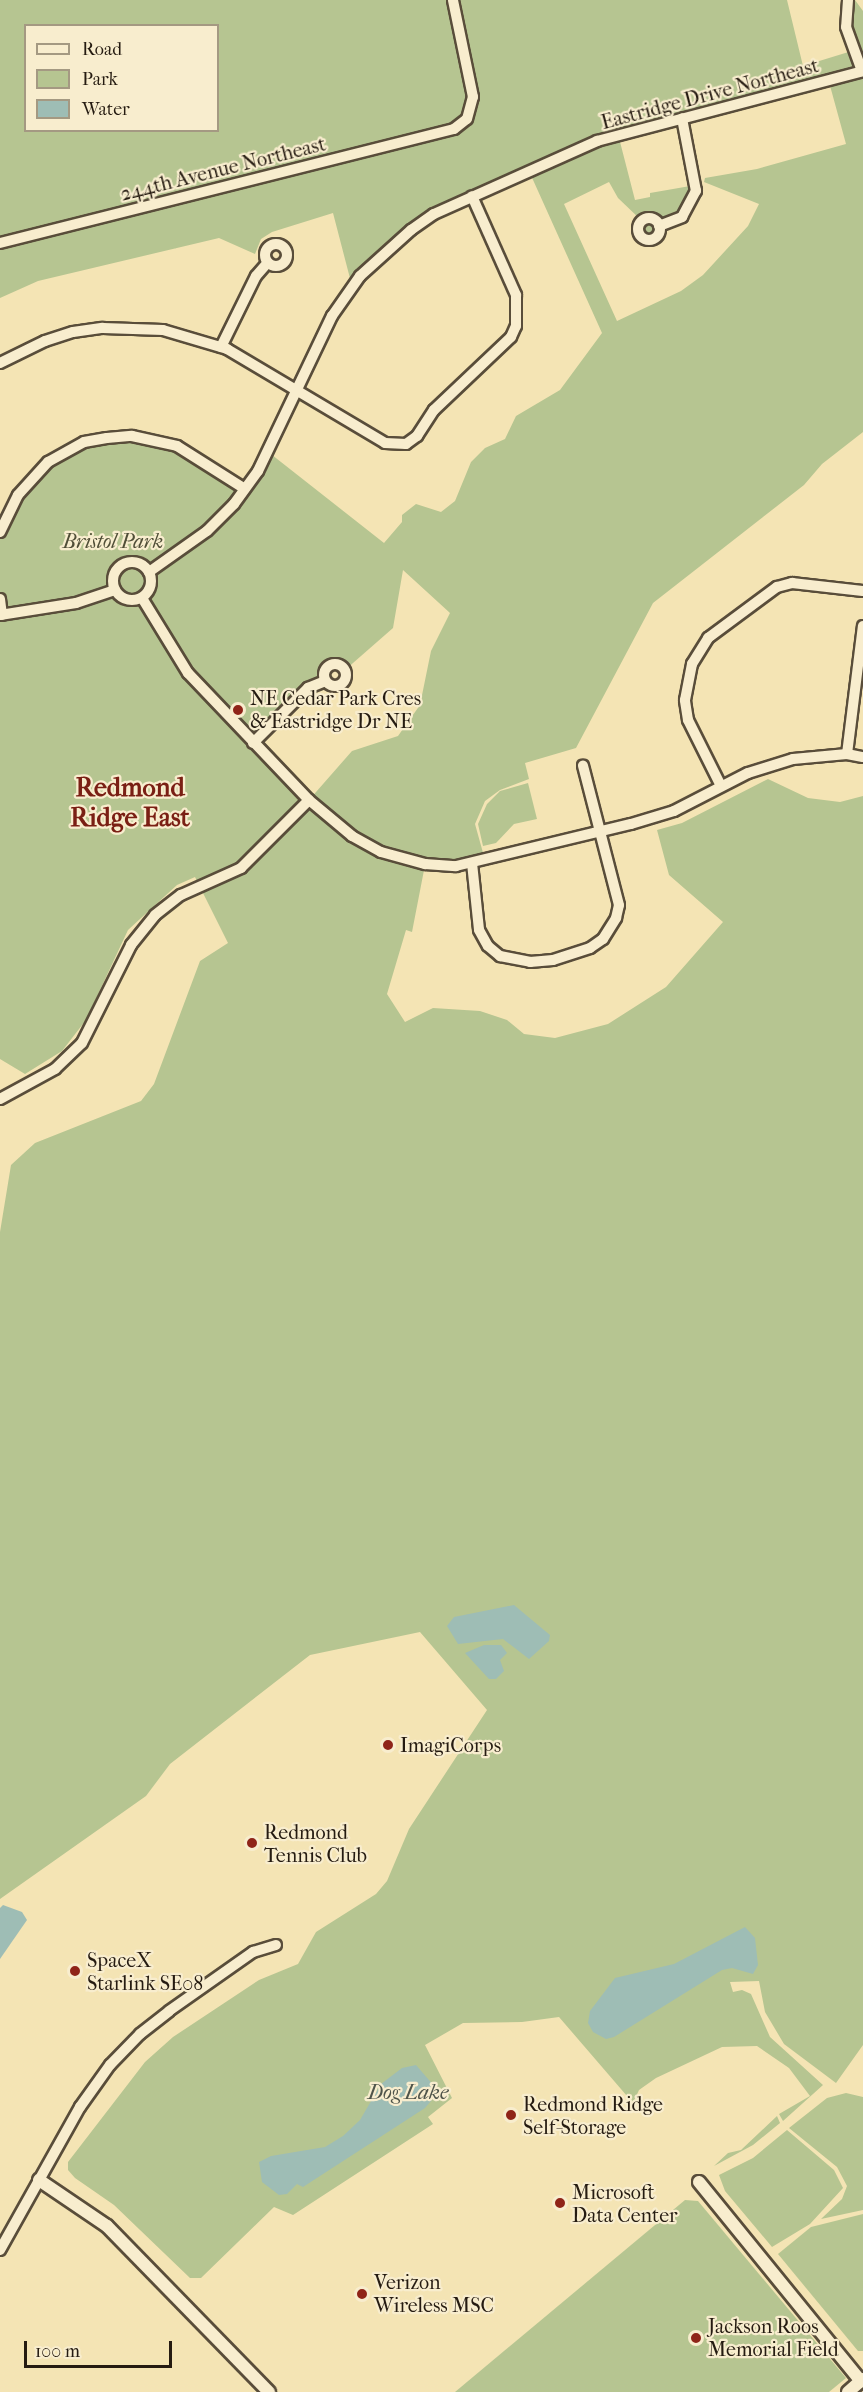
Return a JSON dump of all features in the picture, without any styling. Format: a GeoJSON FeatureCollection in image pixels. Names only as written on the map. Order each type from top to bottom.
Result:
{"type":"FeatureCollection","features":[{"type":"Feature","properties":{"kind":"street","name":"244th Avenue Northeast"},"geometry":{"type":"LineString","coordinates":[[0,243],[454,129],[467,119],[473,98],[453,0]]}},
{"type":"Feature","properties":{"kind":"street"},"geometry":{"type":"LineString","coordinates":[[848,0],[846,27],[863,71]]}},
{"type":"Feature","properties":{"kind":"street","name":"Eastridge Drive Northeast"},"geometry":{"type":"LineString","coordinates":[[149,572],[207,531],[245,489],[298,391],[332,316],[360,276],[411,230],[472,196],[597,141],[863,71]]}},
{"type":"Feature","properties":{"kind":"street"},"geometry":{"type":"LineString","coordinates":[[659,226],[682,217],[696,191],[682,118]]}},
{"type":"Feature","properties":{"kind":"street"},"geometry":{"type":"LineString","coordinates":[[0,363],[45,341],[103,328],[163,330],[221,346],[385,443],[400,446],[417,436],[434,410],[503,345],[516,326],[516,295],[472,196]]}},
{"type":"Feature","properties":{"kind":"street"},"geometry":{"type":"LineString","coordinates":[[221,346],[256,276],[268,262]]}},
{"type":"Feature","properties":{"kind":"street"},"geometry":{"type":"LineString","coordinates":[[0,532],[18,495],[48,462],[84,442],[132,436],[177,446],[245,489]]}},
{"type":"Feature","properties":{"kind":"street"},"geometry":{"type":"LineString","coordinates":[[127,563],[140,563],[149,572],[150,590],[142,598],[130,601],[115,590],[114,577],[127,563]]}},
{"type":"Feature","properties":{"kind":"street"},"geometry":{"type":"LineString","coordinates":[[721,786],[688,720],[685,700],[692,664],[708,638],[777,587],[792,583],[863,591]]}},
{"type":"Feature","properties":{"kind":"street"},"geometry":{"type":"LineString","coordinates":[[0,599],[1,615],[76,603],[115,590]]}},
{"type":"Feature","properties":{"kind":"street"},"geometry":{"type":"LineString","coordinates":[[142,598],[188,673],[309,800],[352,836],[381,852],[425,864],[472,863],[601,832],[674,811],[721,786],[793,759],[847,754],[863,757]]}},
{"type":"Feature","properties":{"kind":"street"},"geometry":{"type":"LineString","coordinates":[[847,754],[863,626]]}},
{"type":"Feature","properties":{"kind":"street"},"geometry":{"type":"LineString","coordinates":[[253,743],[308,688],[325,681]]}},
{"type":"Feature","properties":{"kind":"street"},"geometry":{"type":"LineString","coordinates":[[472,863],[477,923],[488,946],[512,960],[553,960],[590,948],[603,939],[616,918],[617,890],[583,766]]}},
{"type":"Feature","properties":{"kind":"street"},"geometry":{"type":"LineString","coordinates":[[0,1100],[55,1069],[82,1043],[103,1008],[128,951],[155,915],[181,895],[241,868],[309,800]]}},
{"type":"Feature","properties":{"kind":"street"},"geometry":{"type":"LineString","coordinates":[[0,2250],[80,2107],[140,2034],[253,1952],[276,1945]]}},
{"type":"Feature","properties":{"kind":"street"},"geometry":{"type":"LineString","coordinates":[[39,2180],[107,2226],[269,2392]]}},
{"type":"Feature","properties":{"kind":"street"},"geometry":{"type":"LineString","coordinates":[[699,2182],[862,2380],[848,2392]]}},
{"type":"Feature","properties":{"kind":"green space","name":"Bristol Park"},"geometry":{"type":"Polygon","coordinates":[[[0,0],[787,0],[803,66],[855,50],[846,27],[848,0],[855,0],[863,11],[863,432],[822,464],[804,485],[653,603],[576,748],[525,763],[529,779],[500,790],[485,801],[475,824],[485,860],[425,865],[412,932],[406,930],[387,994],[405,1022],[433,1008],[480,1011],[507,1020],[524,1034],[555,1038],[608,1024],[666,987],[723,922],[669,875],[657,830],[682,823],[768,779],[808,798],[840,802],[863,796],[863,2045],[836,2083],[784,2044],[765,2012],[759,1981],[730,1982],[733,1992],[742,1990],[751,1994],[770,2037],[823,2085],[783,2121],[779,2114],[810,2096],[789,2068],[757,2046],[722,2047],[656,2078],[639,2090],[633,2103],[559,2017],[522,2022],[463,2023],[425,2045],[452,2098],[428,2117],[433,2124],[293,2215],[274,2207],[201,2278],[190,2278],[114,2205],[75,2178],[68,2170],[68,2162],[145,2062],[173,2037],[259,1980],[298,1964],[316,1932],[376,1894],[387,1881],[409,1829],[487,1710],[420,1632],[310,1655],[170,1764],[146,1796],[0,1899],[0,1232],[11,1165],[35,1143],[141,1101],[154,1084],[200,961],[228,943],[195,877],[177,885],[128,930],[86,1020],[62,1051],[25,1074],[0,1059],[0,532],[33,475],[84,442],[155,440],[244,489],[267,451],[384,543],[402,522],[402,515],[416,504],[441,512],[455,501],[471,462],[485,448],[505,439],[516,416],[560,390],[602,333],[529,171],[434,214],[352,286],[333,213],[272,232],[261,239],[255,254],[219,238],[38,281],[0,298],[0,0]],[[829,82],[618,134],[635,200],[650,197],[650,193],[696,185],[692,201],[650,240],[638,234],[641,220],[618,198],[609,182],[564,204],[617,321],[681,291],[703,275],[748,226],[759,204],[704,182],[705,178],[757,169],[846,144],[829,82]],[[403,570],[393,628],[345,670],[335,664],[328,667],[319,683],[253,743],[309,800],[352,751],[398,736],[420,705],[431,651],[450,613],[403,570]]]}},
{"type":"Feature","properties":{"kind":"green space"},"geometry":{"type":"Polygon","coordinates":[[[528,783],[537,819],[514,824],[496,843],[483,846],[478,824],[487,804],[500,791],[528,783]]]}},
{"type":"Feature","properties":{"kind":"green space"},"geometry":{"type":"Polygon","coordinates":[[[846,2093],[863,2097],[863,2210],[821,2219],[842,2199],[847,2186],[837,2167],[789,2128],[827,2098],[846,2093]]]}},
{"type":"Feature","properties":{"kind":"green space"},"geometry":{"type":"Polygon","coordinates":[[[777,2116],[780,2123],[753,2145],[714,2166],[728,2153],[741,2150],[777,2116]]]}},
{"type":"Feature","properties":{"kind":"green space"},"geometry":{"type":"Polygon","coordinates":[[[787,2130],[834,2170],[843,2188],[810,2224],[772,2247],[725,2191],[719,2175],[753,2158],[787,2130]]]}},
{"type":"Feature","properties":{"kind":"green space"},"geometry":{"type":"Polygon","coordinates":[[[685,2200],[698,2201],[846,2378],[829,2392],[455,2392],[685,2200]]]}},
{"type":"Feature","properties":{"kind":"green space"},"geometry":{"type":"Polygon","coordinates":[[[863,2214],[863,2351],[858,2351],[778,2254],[811,2227],[863,2214]]]}},
{"type":"Feature","properties":{"kind":"water"},"geometry":{"type":"Polygon","coordinates":[[[514,1605],[550,1635],[549,1641],[529,1659],[503,1639],[458,1644],[447,1626],[454,1617],[514,1605]]]}},
{"type":"Feature","properties":{"kind":"water"},"geometry":{"type":"Polygon","coordinates":[[[484,1645],[501,1645],[507,1653],[500,1660],[504,1671],[496,1679],[489,1679],[465,1653],[484,1645]]]}},
{"type":"Feature","properties":{"kind":"water"},"geometry":{"type":"Polygon","coordinates":[[[3,1905],[22,1912],[27,1920],[0,1959],[0,1908],[3,1905]]]}},
{"type":"Feature","properties":{"kind":"water"},"geometry":{"type":"Polygon","coordinates":[[[745,1927],[755,1938],[758,1965],[753,1974],[732,1968],[722,1970],[614,2037],[606,2039],[593,2032],[588,2023],[590,2011],[615,1978],[674,1964],[745,1927]]]}},
{"type":"Feature","properties":{"kind":"water","name":"Dog Lake"},"geometry":{"type":"Polygon","coordinates":[[[416,2065],[435,2087],[437,2094],[425,2108],[303,2187],[297,2184],[287,2194],[279,2195],[262,2182],[259,2162],[271,2156],[325,2147],[343,2136],[360,2120],[381,2084],[402,2068],[416,2065]]]}},
{"type":"Feature","properties":{"kind":"place","name":"NE Cedar Park Cres & Eastridge Dr NE"},"geometry":{"type":"Point","coordinates":[238,710]}},
{"type":"Feature","properties":{"kind":"place","name":"ImagiCorps"},"geometry":{"type":"Point","coordinates":[388,1745]}},
{"type":"Feature","properties":{"kind":"place","name":"Redmond Tennis Club"},"geometry":{"type":"Point","coordinates":[252,1843]}},
{"type":"Feature","properties":{"kind":"place","name":"SpaceX Starlink SE08"},"geometry":{"type":"Point","coordinates":[75,1971]}},
{"type":"Feature","properties":{"kind":"place","name":"Redmond Ridge Self-Storage"},"geometry":{"type":"Point","coordinates":[511,2115]}},
{"type":"Feature","properties":{"kind":"place","name":"Microsoft Data Center"},"geometry":{"type":"Point","coordinates":[560,2203]}},
{"type":"Feature","properties":{"kind":"place","name":"Verizon Wireless MSC"},"geometry":{"type":"Point","coordinates":[362,2294]}},
{"type":"Feature","properties":{"kind":"place","name":"Jackson Roos Memorial Field"},"geometry":{"type":"Point","coordinates":[696,2338]}},
{"type":"Feature","properties":{"kind":"district","name":"Redmond Ridge East"},"geometry":{"type":"Point","coordinates":[130,803]}}]}
